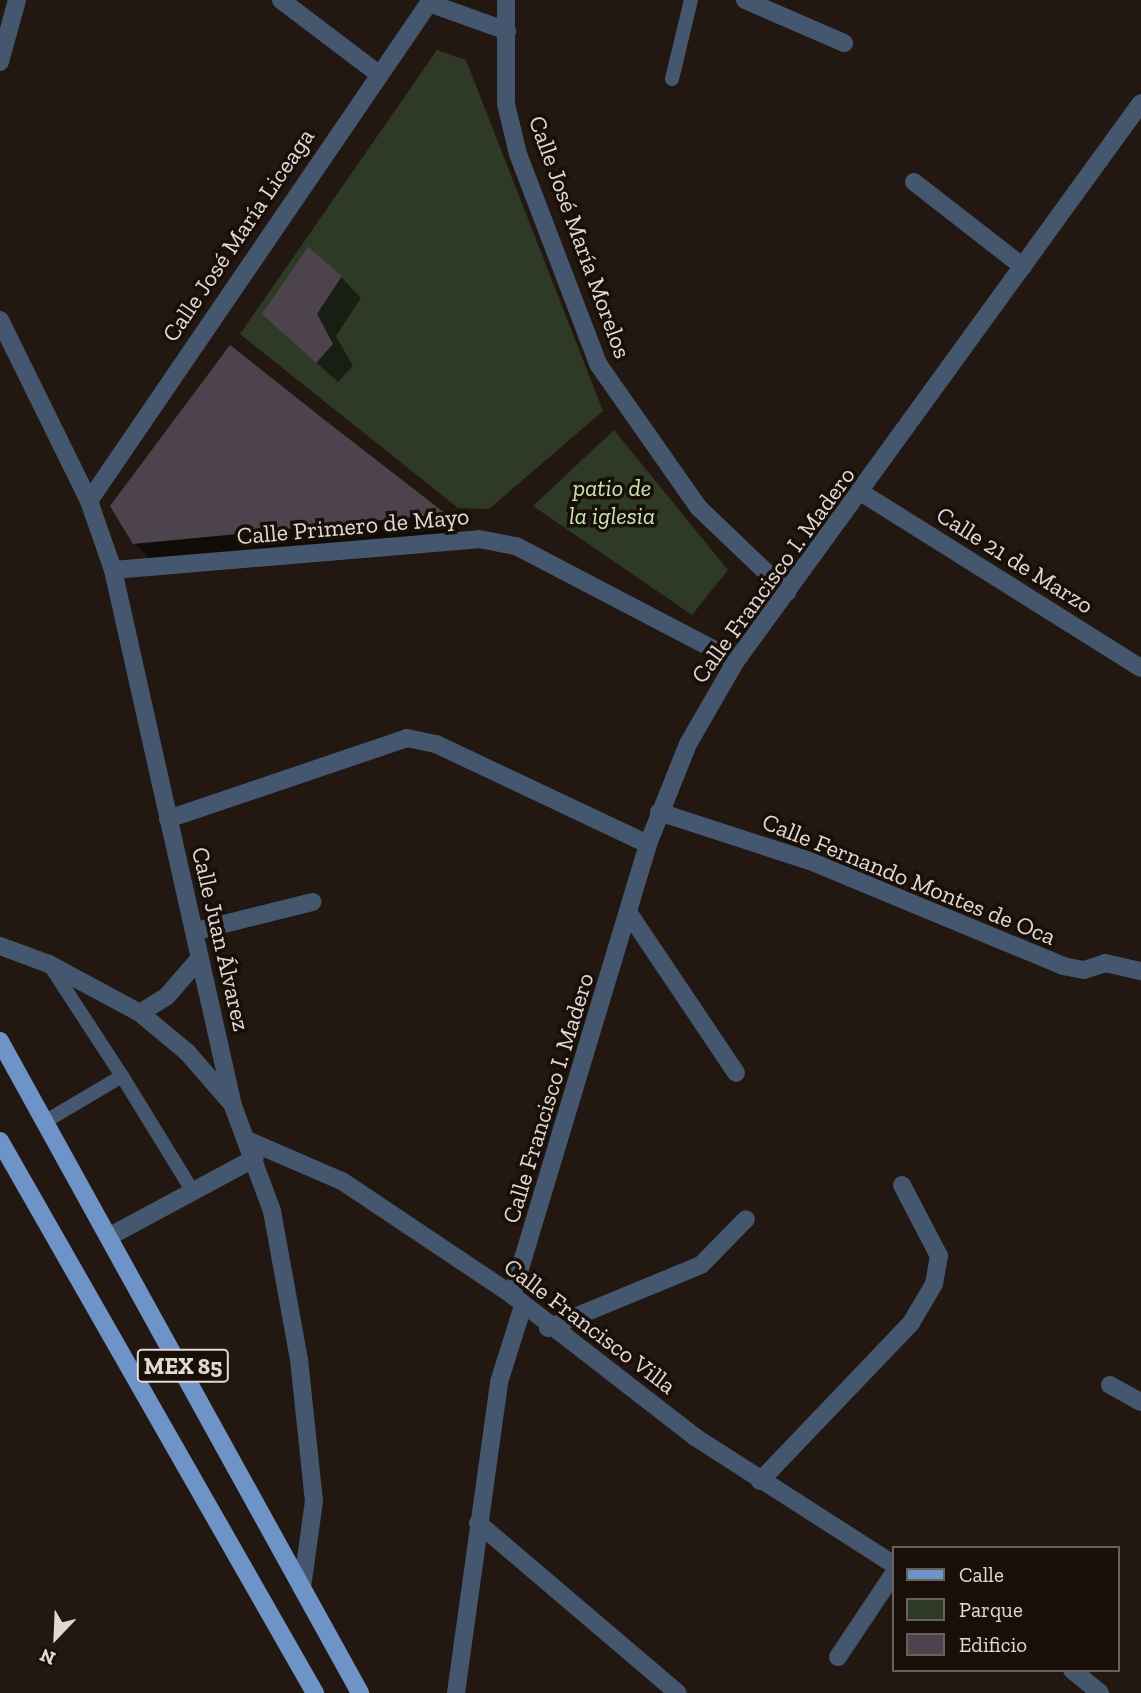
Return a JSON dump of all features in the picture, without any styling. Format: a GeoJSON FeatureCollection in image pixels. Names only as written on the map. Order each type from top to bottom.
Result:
{"type":"FeatureCollection","features":[{"type":"Feature","properties":{"kind":"main road","name":"MEX 85"},"geometry":{"type":"LineString","coordinates":[[0,1041],[112,1235],[360,1693]]}},
{"type":"Feature","properties":{"kind":"main road","name":"MEX 85"},"geometry":{"type":"LineString","coordinates":[[0,1141],[315,1693]]}},
{"type":"Feature","properties":{"kind":"street"},"geometry":{"type":"LineString","coordinates":[[0,62],[18,0]]}},
{"type":"Feature","properties":{"kind":"street"},"geometry":{"type":"LineString","coordinates":[[281,0],[377,73]]}},
{"type":"Feature","properties":{"kind":"street","name":"Calle José María Morelos"},"geometry":{"type":"LineString","coordinates":[[506,0],[506,104],[518,153],[598,363],[699,508],[787,592]]}},
{"type":"Feature","properties":{"kind":"street"},"geometry":{"type":"LineString","coordinates":[[746,0],[844,43]]}},
{"type":"Feature","properties":{"kind":"street"},"geometry":{"type":"LineString","coordinates":[[430,1],[507,31]]}},
{"type":"Feature","properties":{"kind":"street","name":"Calle José María Liceaga"},"geometry":{"type":"LineString","coordinates":[[89,501],[377,73],[430,1]]}},
{"type":"Feature","properties":{"kind":"street","name":"Calle Francisco I. Madero"},"geometry":{"type":"LineString","coordinates":[[456,1693],[499,1382],[518,1301],[648,845],[688,744],[736,661],[862,493],[1141,103]]}},
{"type":"Feature","properties":{"kind":"street"},"geometry":{"type":"LineString","coordinates":[[914,183],[1023,267]]}},
{"type":"Feature","properties":{"kind":"street","name":"Calle Juan Álvarez"},"geometry":{"type":"LineString","coordinates":[[0,320],[89,501],[113,570],[233,1106],[249,1141],[272,1211],[299,1359],[314,1501],[302,1588]]}},
{"type":"Feature","properties":{"kind":"street","name":"Calle 21 de Marzo"},"geometry":{"type":"LineString","coordinates":[[862,493],[1141,668]]}},
{"type":"Feature","properties":{"kind":"street","name":"Calle Primero de Mayo"},"geometry":{"type":"LineString","coordinates":[[113,570],[479,539],[516,546],[736,661]]}},
{"type":"Feature","properties":{"kind":"street"},"geometry":{"type":"LineString","coordinates":[[169,819],[407,738],[436,744],[648,845]]}},
{"type":"Feature","properties":{"kind":"street","name":"Calle Fernando Montes de Oca"},"geometry":{"type":"LineString","coordinates":[[659,812],[810,861],[1063,966],[1084,970],[1105,963],[1141,971]]}},
{"type":"Feature","properties":{"kind":"street"},"geometry":{"type":"LineString","coordinates":[[196,932],[312,902]]}},
{"type":"Feature","properties":{"kind":"street"},"geometry":{"type":"LineString","coordinates":[[630,915],[736,1073]]}},
{"type":"Feature","properties":{"kind":"street"},"geometry":{"type":"LineString","coordinates":[[0,946],[49,964],[140,1013],[187,1052],[233,1106]]}},
{"type":"Feature","properties":{"kind":"street"},"geometry":{"type":"LineString","coordinates":[[140,1013],[167,996],[200,958]]}},
{"type":"Feature","properties":{"kind":"street","name":"Calle Francisco Villa"},"geometry":{"type":"LineString","coordinates":[[249,1141],[342,1181],[518,1301],[548,1328],[760,1481],[892,1564]]}},
{"type":"Feature","properties":{"kind":"street"},"geometry":{"type":"LineString","coordinates":[[112,1235],[255,1158]]}},
{"type":"Feature","properties":{"kind":"street"},"geometry":{"type":"LineString","coordinates":[[760,1481],[911,1323],[934,1284],[939,1256],[902,1185]]}},
{"type":"Feature","properties":{"kind":"street"},"geometry":{"type":"LineString","coordinates":[[548,1328],[701,1265],[746,1219]]}},
{"type":"Feature","properties":{"kind":"street"},"geometry":{"type":"LineString","coordinates":[[1110,1385],[1141,1402]]}},
{"type":"Feature","properties":{"kind":"street"},"geometry":{"type":"LineString","coordinates":[[478,1523],[678,1693]]}},
{"type":"Feature","properties":{"kind":"street"},"geometry":{"type":"LineString","coordinates":[[838,1657],[892,1576]]}},
{"type":"Feature","properties":{"kind":"street"},"geometry":{"type":"LineString","coordinates":[[1074,1672],[1100,1693]]}},
{"type":"Feature","properties":{"kind":"lane"},"geometry":{"type":"LineString","coordinates":[[672,79],[691,0]]}},
{"type":"Feature","properties":{"kind":"lane"},"geometry":{"type":"LineString","coordinates":[[49,964],[193,1192]]}},
{"type":"Feature","properties":{"kind":"lane"},"geometry":{"type":"LineString","coordinates":[[46,1121],[122,1076]]}},
{"type":"Feature","properties":{"kind":"green space"},"geometry":{"type":"Polygon","coordinates":[[[437,50],[466,60],[603,411],[489,509],[458,508],[240,334],[437,50]]]}},
{"type":"Feature","properties":{"kind":"green space","name":"patio de la iglesia"},"geometry":{"type":"Polygon","coordinates":[[[614,430],[728,570],[692,615],[533,506],[614,430]]]}},
{"type":"Feature","properties":{"kind":"building"},"geometry":{"type":"Polygon","coordinates":[[[308,247],[342,276],[317,314],[333,344],[316,363],[262,314],[308,247]]]}},
{"type":"Feature","properties":{"kind":"building"},"geometry":{"type":"Polygon","coordinates":[[[230,345],[446,514],[133,544],[110,506],[230,345]]]}}]}
